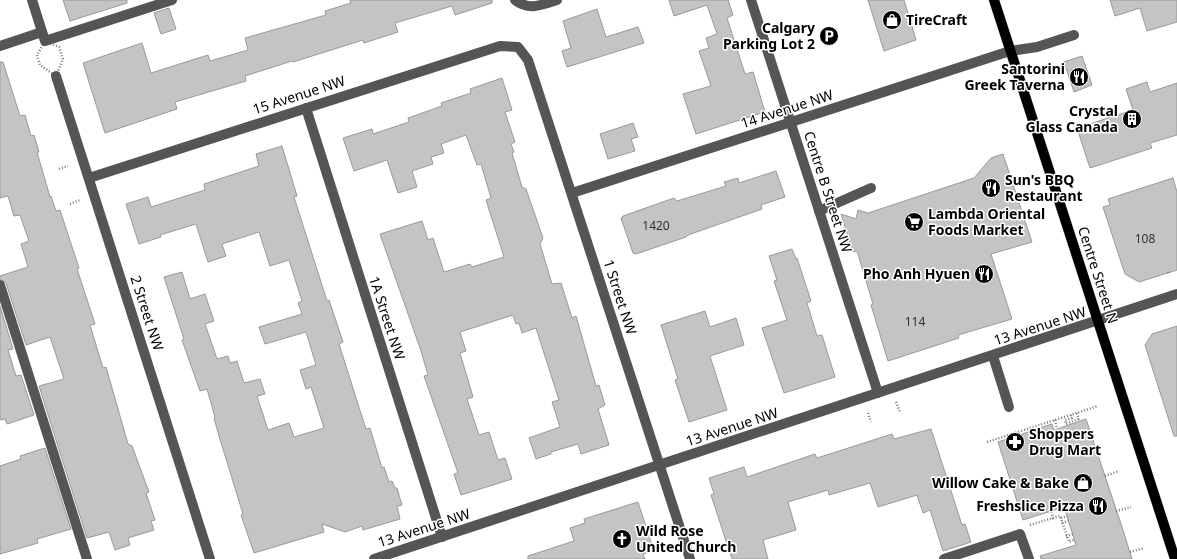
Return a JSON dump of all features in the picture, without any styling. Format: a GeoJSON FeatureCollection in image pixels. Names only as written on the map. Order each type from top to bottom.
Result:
{"type":"FeatureCollection","features":[{"type":"Feature","properties":{"kind":"main road","name":"Centre Street N"},"geometry":{"type":"LineString","coordinates":[[994,0],[1175,559]]}},
{"type":"Feature","properties":{"kind":"street"},"geometry":{"type":"LineString","coordinates":[[32,0],[44,37]]}},
{"type":"Feature","properties":{"kind":"street"},"geometry":{"type":"LineString","coordinates":[[0,46],[44,37],[172,0]]}},
{"type":"Feature","properties":{"kind":"street"},"geometry":{"type":"LineString","coordinates":[[519,2],[536,7],[557,0]]}},
{"type":"Feature","properties":{"kind":"street","name":"Centre B Street NW"},"geometry":{"type":"LineString","coordinates":[[751,0],[878,394]]}},
{"type":"Feature","properties":{"kind":"street","name":"14 Avenue NW"},"geometry":{"type":"LineString","coordinates":[[572,193],[1010,51],[1037,47],[1074,35]]}},
{"type":"Feature","properties":{"kind":"street","name":"15 Avenue NW"},"geometry":{"type":"LineString","coordinates":[[89,178],[500,46],[518,47]]}},
{"type":"Feature","properties":{"kind":"street","name":"1 Street NW"},"geometry":{"type":"LineString","coordinates":[[518,47],[528,60],[690,559]]}},
{"type":"Feature","properties":{"kind":"street","name":"2 Street NW"},"geometry":{"type":"LineString","coordinates":[[56,76],[210,559]]}},
{"type":"Feature","properties":{"kind":"street","name":"1A Street NW"},"geometry":{"type":"LineString","coordinates":[[306,108],[442,537]]}},
{"type":"Feature","properties":{"kind":"street"},"geometry":{"type":"LineString","coordinates":[[819,211],[871,188]]}},
{"type":"Feature","properties":{"kind":"street"},"geometry":{"type":"LineString","coordinates":[[0,285],[87,559]]}},
{"type":"Feature","properties":{"kind":"street","name":"13 Avenue NW"},"geometry":{"type":"LineString","coordinates":[[374,559],[878,394],[1177,294]]}},
{"type":"Feature","properties":{"kind":"street"},"geometry":{"type":"LineString","coordinates":[[993,356],[1009,407]]}},
{"type":"Feature","properties":{"kind":"street"},"geometry":{"type":"LineString","coordinates":[[944,559],[1020,534],[1029,559]]}},
{"type":"Feature","properties":{"kind":"path"},"geometry":{"type":"LineString","coordinates":[[44,37],[59,47],[63,59],[56,76],[40,65],[37,55],[44,37]]}},
{"type":"Feature","properties":{"kind":"path"},"geometry":{"type":"LineString","coordinates":[[59,169],[68,166]]}},
{"type":"Feature","properties":{"kind":"path"},"geometry":{"type":"LineString","coordinates":[[70,204],[80,200]]}},
{"type":"Feature","properties":{"kind":"path"},"geometry":{"type":"LineString","coordinates":[[896,402],[900,412]]}},
{"type":"Feature","properties":{"kind":"path"},"geometry":{"type":"LineString","coordinates":[[987,442],[1025,431],[1098,406]]}},
{"type":"Feature","properties":{"kind":"path"},"geometry":{"type":"LineString","coordinates":[[868,413],[871,422]]}},
{"type":"Feature","properties":{"kind":"path"},"geometry":{"type":"LineString","coordinates":[[1071,415],[1072,418],[1065,420],[1066,424],[1079,420],[1077,413]]}},
{"type":"Feature","properties":{"kind":"path"},"geometry":{"type":"LineString","coordinates":[[1054,420],[1057,428]]}},
{"type":"Feature","properties":{"kind":"path"},"geometry":{"type":"LineString","coordinates":[[1105,476],[1119,471]]}},
{"type":"Feature","properties":{"kind":"path"},"geometry":{"type":"LineString","coordinates":[[1116,511],[1131,507]]}},
{"type":"Feature","properties":{"kind":"path"},"geometry":{"type":"LineString","coordinates":[[1051,512],[1053,518]]}},
{"type":"Feature","properties":{"kind":"path"},"geometry":{"type":"LineString","coordinates":[[1025,527],[1060,516],[1060,518],[1067,516]]}},
{"type":"Feature","properties":{"kind":"path"},"geometry":{"type":"LineString","coordinates":[[1060,518],[1069,542],[1074,540]]}},
{"type":"Feature","properties":{"kind":"path"},"geometry":{"type":"LineString","coordinates":[[1062,523],[1068,521]]}},
{"type":"Feature","properties":{"kind":"path"},"geometry":{"type":"LineString","coordinates":[[1066,536],[1073,534]]}},
{"type":"Feature","properties":{"kind":"path"},"geometry":{"type":"LineString","coordinates":[[1130,552],[1144,548]]}},
{"type":"Feature","properties":{"kind":"building"},"geometry":{"type":"Polygon","coordinates":[[[63,0],[127,0],[127,3],[70,21],[63,0]]]}},
{"type":"Feature","properties":{"kind":"building"},"geometry":{"type":"Polygon","coordinates":[[[350,0],[492,0],[492,3],[455,15],[452,6],[395,23],[398,32],[364,43],[363,40],[245,76],[246,81],[175,102],[177,109],[105,133],[83,63],[142,43],[151,73],[208,55],[210,61],[248,50],[245,38],[326,15],[325,11],[351,3],[350,0]]]}},
{"type":"Feature","properties":{"kind":"building"},"geometry":{"type":"Polygon","coordinates":[[[669,0],[728,0],[733,15],[727,18],[745,74],[753,72],[765,112],[696,134],[683,94],[711,86],[699,51],[709,48],[706,38],[717,34],[707,5],[674,16],[669,0]]]}},
{"type":"Feature","properties":{"kind":"building","name":"TireCraft"},"geometry":{"type":"Polygon","coordinates":[[[868,0],[904,0],[916,40],[884,51],[868,0]]]}},
{"type":"Feature","properties":{"kind":"building"},"geometry":{"type":"Polygon","coordinates":[[[1110,0],[1177,0],[1177,22],[1147,31],[1140,8],[1115,16],[1110,0]]]}},
{"type":"Feature","properties":{"kind":"building"},"geometry":{"type":"Polygon","coordinates":[[[169,8],[176,29],[161,34],[154,13],[169,8]]]}},
{"type":"Feature","properties":{"kind":"building"},"geometry":{"type":"Polygon","coordinates":[[[597,9],[606,37],[638,27],[644,43],[567,67],[562,51],[571,48],[563,21],[597,9]]]}},
{"type":"Feature","properties":{"kind":"building","name":"Santorini Greek Taverna"},"geometry":{"type":"Polygon","coordinates":[[[1082,56],[1092,85],[1074,92],[1064,62],[1082,56]]]}},
{"type":"Feature","properties":{"kind":"building"},"geometry":{"type":"Polygon","coordinates":[[[0,62],[3,62],[20,116],[25,115],[31,136],[34,135],[39,152],[37,152],[50,197],[51,196],[56,211],[60,210],[95,324],[90,325],[103,368],[106,367],[128,444],[132,446],[149,492],[146,493],[155,520],[151,521],[154,530],[128,538],[130,545],[115,550],[109,532],[87,538],[39,386],[64,379],[50,337],[26,345],[6,283],[0,279],[0,276],[28,267],[21,244],[29,241],[20,215],[14,216],[8,196],[0,198],[0,62]]]}},
{"type":"Feature","properties":{"kind":"building"},"geometry":{"type":"Polygon","coordinates":[[[502,78],[512,110],[505,112],[515,142],[511,144],[514,152],[512,153],[522,187],[526,189],[543,238],[540,244],[552,284],[561,283],[572,318],[576,316],[596,386],[599,385],[605,405],[598,409],[609,445],[581,454],[578,444],[551,452],[551,454],[536,459],[529,438],[560,427],[552,402],[559,400],[536,328],[522,333],[519,323],[516,324],[513,315],[460,332],[466,351],[460,353],[473,397],[467,399],[479,435],[489,432],[498,460],[505,458],[512,479],[461,495],[454,474],[458,473],[424,376],[428,375],[420,348],[380,234],[422,221],[428,240],[433,238],[444,272],[470,264],[472,267],[504,257],[486,200],[491,198],[481,164],[477,165],[466,135],[441,144],[444,153],[431,157],[433,164],[412,171],[417,187],[398,193],[387,160],[354,171],[343,138],[372,129],[373,134],[409,122],[408,118],[442,106],[441,103],[471,93],[470,89],[502,78]]]}},
{"type":"Feature","properties":{"kind":"building","name":"Crystal Glass Canada"},"geometry":{"type":"Polygon","coordinates":[[[1147,82],[1150,92],[1177,83],[1177,135],[1150,143],[1152,148],[1090,168],[1077,128],[1133,110],[1126,89],[1147,82]]]}},
{"type":"Feature","properties":{"kind":"building"},"geometry":{"type":"Polygon","coordinates":[[[633,123],[638,137],[631,139],[635,151],[608,159],[600,134],[633,123]]]}},
{"type":"Feature","properties":{"kind":"building"},"geometry":{"type":"Polygon","coordinates":[[[282,146],[297,196],[294,197],[327,301],[329,300],[343,342],[339,344],[366,429],[370,428],[382,468],[384,467],[389,482],[392,481],[395,488],[397,488],[402,505],[397,506],[400,519],[363,530],[362,526],[345,532],[322,524],[324,532],[254,553],[241,515],[243,514],[219,436],[207,389],[200,391],[182,340],[184,339],[164,277],[182,272],[190,299],[205,294],[214,321],[205,324],[217,359],[228,356],[230,363],[237,361],[244,383],[260,379],[265,394],[257,396],[268,430],[289,423],[294,437],[324,428],[311,387],[306,389],[300,370],[316,365],[306,332],[265,344],[259,327],[302,314],[298,303],[302,301],[289,260],[270,266],[259,232],[222,244],[226,256],[208,262],[196,224],[160,235],[161,237],[139,244],[126,204],[148,197],[151,207],[205,190],[204,184],[259,166],[256,154],[282,146]]]}},
{"type":"Feature","properties":{"kind":"building"},"geometry":{"type":"Polygon","coordinates":[[[1003,154],[1032,242],[991,254],[1012,319],[958,335],[959,338],[888,361],[857,251],[853,252],[841,214],[856,219],[858,210],[868,213],[974,178],[991,158],[1003,154]]]}},
{"type":"Feature","properties":{"kind":"building"},"geometry":{"type":"Polygon","coordinates":[[[776,171],[785,197],[761,205],[762,209],[686,237],[636,254],[633,253],[621,218],[623,216],[674,198],[677,201],[726,186],[724,182],[738,178],[739,183],[776,171]]]}},
{"type":"Feature","properties":{"kind":"building"},"geometry":{"type":"Polygon","coordinates":[[[1173,178],[1177,192],[1177,270],[1139,282],[1125,274],[1103,207],[1110,205],[1108,199],[1173,178]]]}},
{"type":"Feature","properties":{"kind":"building"},"geometry":{"type":"Polygon","coordinates":[[[792,249],[796,259],[797,258],[811,301],[807,303],[817,336],[822,335],[835,377],[784,393],[762,328],[787,320],[774,281],[777,280],[769,256],[792,249]]]}},
{"type":"Feature","properties":{"kind":"building"},"geometry":{"type":"Polygon","coordinates":[[[0,306],[13,349],[8,350],[16,376],[21,375],[34,415],[7,424],[5,419],[0,420],[0,306]]]}},
{"type":"Feature","properties":{"kind":"building"},"geometry":{"type":"Polygon","coordinates":[[[705,311],[710,327],[736,318],[744,345],[710,356],[727,410],[689,422],[675,380],[678,379],[661,325],[705,311]]]}},
{"type":"Feature","properties":{"kind":"building"},"geometry":{"type":"Polygon","coordinates":[[[1177,326],[1177,436],[1174,436],[1145,345],[1152,334],[1177,326]]]}},
{"type":"Feature","properties":{"kind":"building"},"geometry":{"type":"Polygon","coordinates":[[[1086,419],[1132,559],[1041,559],[1040,556],[1076,545],[1064,507],[1023,520],[998,442],[1052,424],[1054,430],[1086,419]]]}},
{"type":"Feature","properties":{"kind":"building"},"geometry":{"type":"Polygon","coordinates":[[[931,429],[962,525],[965,524],[971,542],[943,551],[930,510],[923,513],[917,495],[878,507],[870,483],[829,495],[828,490],[788,502],[796,530],[763,540],[768,559],[732,559],[711,495],[714,494],[709,478],[744,467],[747,477],[815,454],[817,458],[892,434],[894,439],[931,429]]]}},
{"type":"Feature","properties":{"kind":"building"},"geometry":{"type":"Polygon","coordinates":[[[45,448],[71,529],[37,539],[38,543],[0,554],[0,466],[21,459],[20,456],[45,448]]]}},
{"type":"Feature","properties":{"kind":"building"},"geometry":{"type":"Polygon","coordinates":[[[638,502],[652,545],[650,545],[652,551],[643,554],[645,559],[528,559],[528,556],[574,541],[570,528],[585,523],[584,519],[638,502]]]}},
{"type":"Feature","properties":{"kind":"place","name":"TireCraft"},"geometry":{"type":"Point","coordinates":[892,20]}},
{"type":"Feature","properties":{"kind":"place","name":"Calgary Parking Lot 2"},"geometry":{"type":"Point","coordinates":[829,36]}},
{"type":"Feature","properties":{"kind":"place","name":"Santorini Greek Taverna"},"geometry":{"type":"Point","coordinates":[1079,77]}},
{"type":"Feature","properties":{"kind":"place","name":"Crystal Glass Canada"},"geometry":{"type":"Point","coordinates":[1132,119]}},
{"type":"Feature","properties":{"kind":"place","name":"Sun's BBQ Restaurant"},"geometry":{"type":"Point","coordinates":[991,188]}},
{"type":"Feature","properties":{"kind":"place","name":"Lambda Oriental Foods Market"},"geometry":{"type":"Point","coordinates":[914,222]}},
{"type":"Feature","properties":{"kind":"place","name":"Pho Anh Hyuen"},"geometry":{"type":"Point","coordinates":[984,274]}},
{"type":"Feature","properties":{"kind":"place","name":"Shoppers Drug Mart"},"geometry":{"type":"Point","coordinates":[1015,442]}},
{"type":"Feature","properties":{"kind":"place","name":"Willow Cake & Bake"},"geometry":{"type":"Point","coordinates":[1083,483]}},
{"type":"Feature","properties":{"kind":"place","name":"Freshslice Pizza"},"geometry":{"type":"Point","coordinates":[1098,506]}},
{"type":"Feature","properties":{"kind":"place","name":"Wild Rose United Church"},"geometry":{"type":"Point","coordinates":[622,539]}}]}
